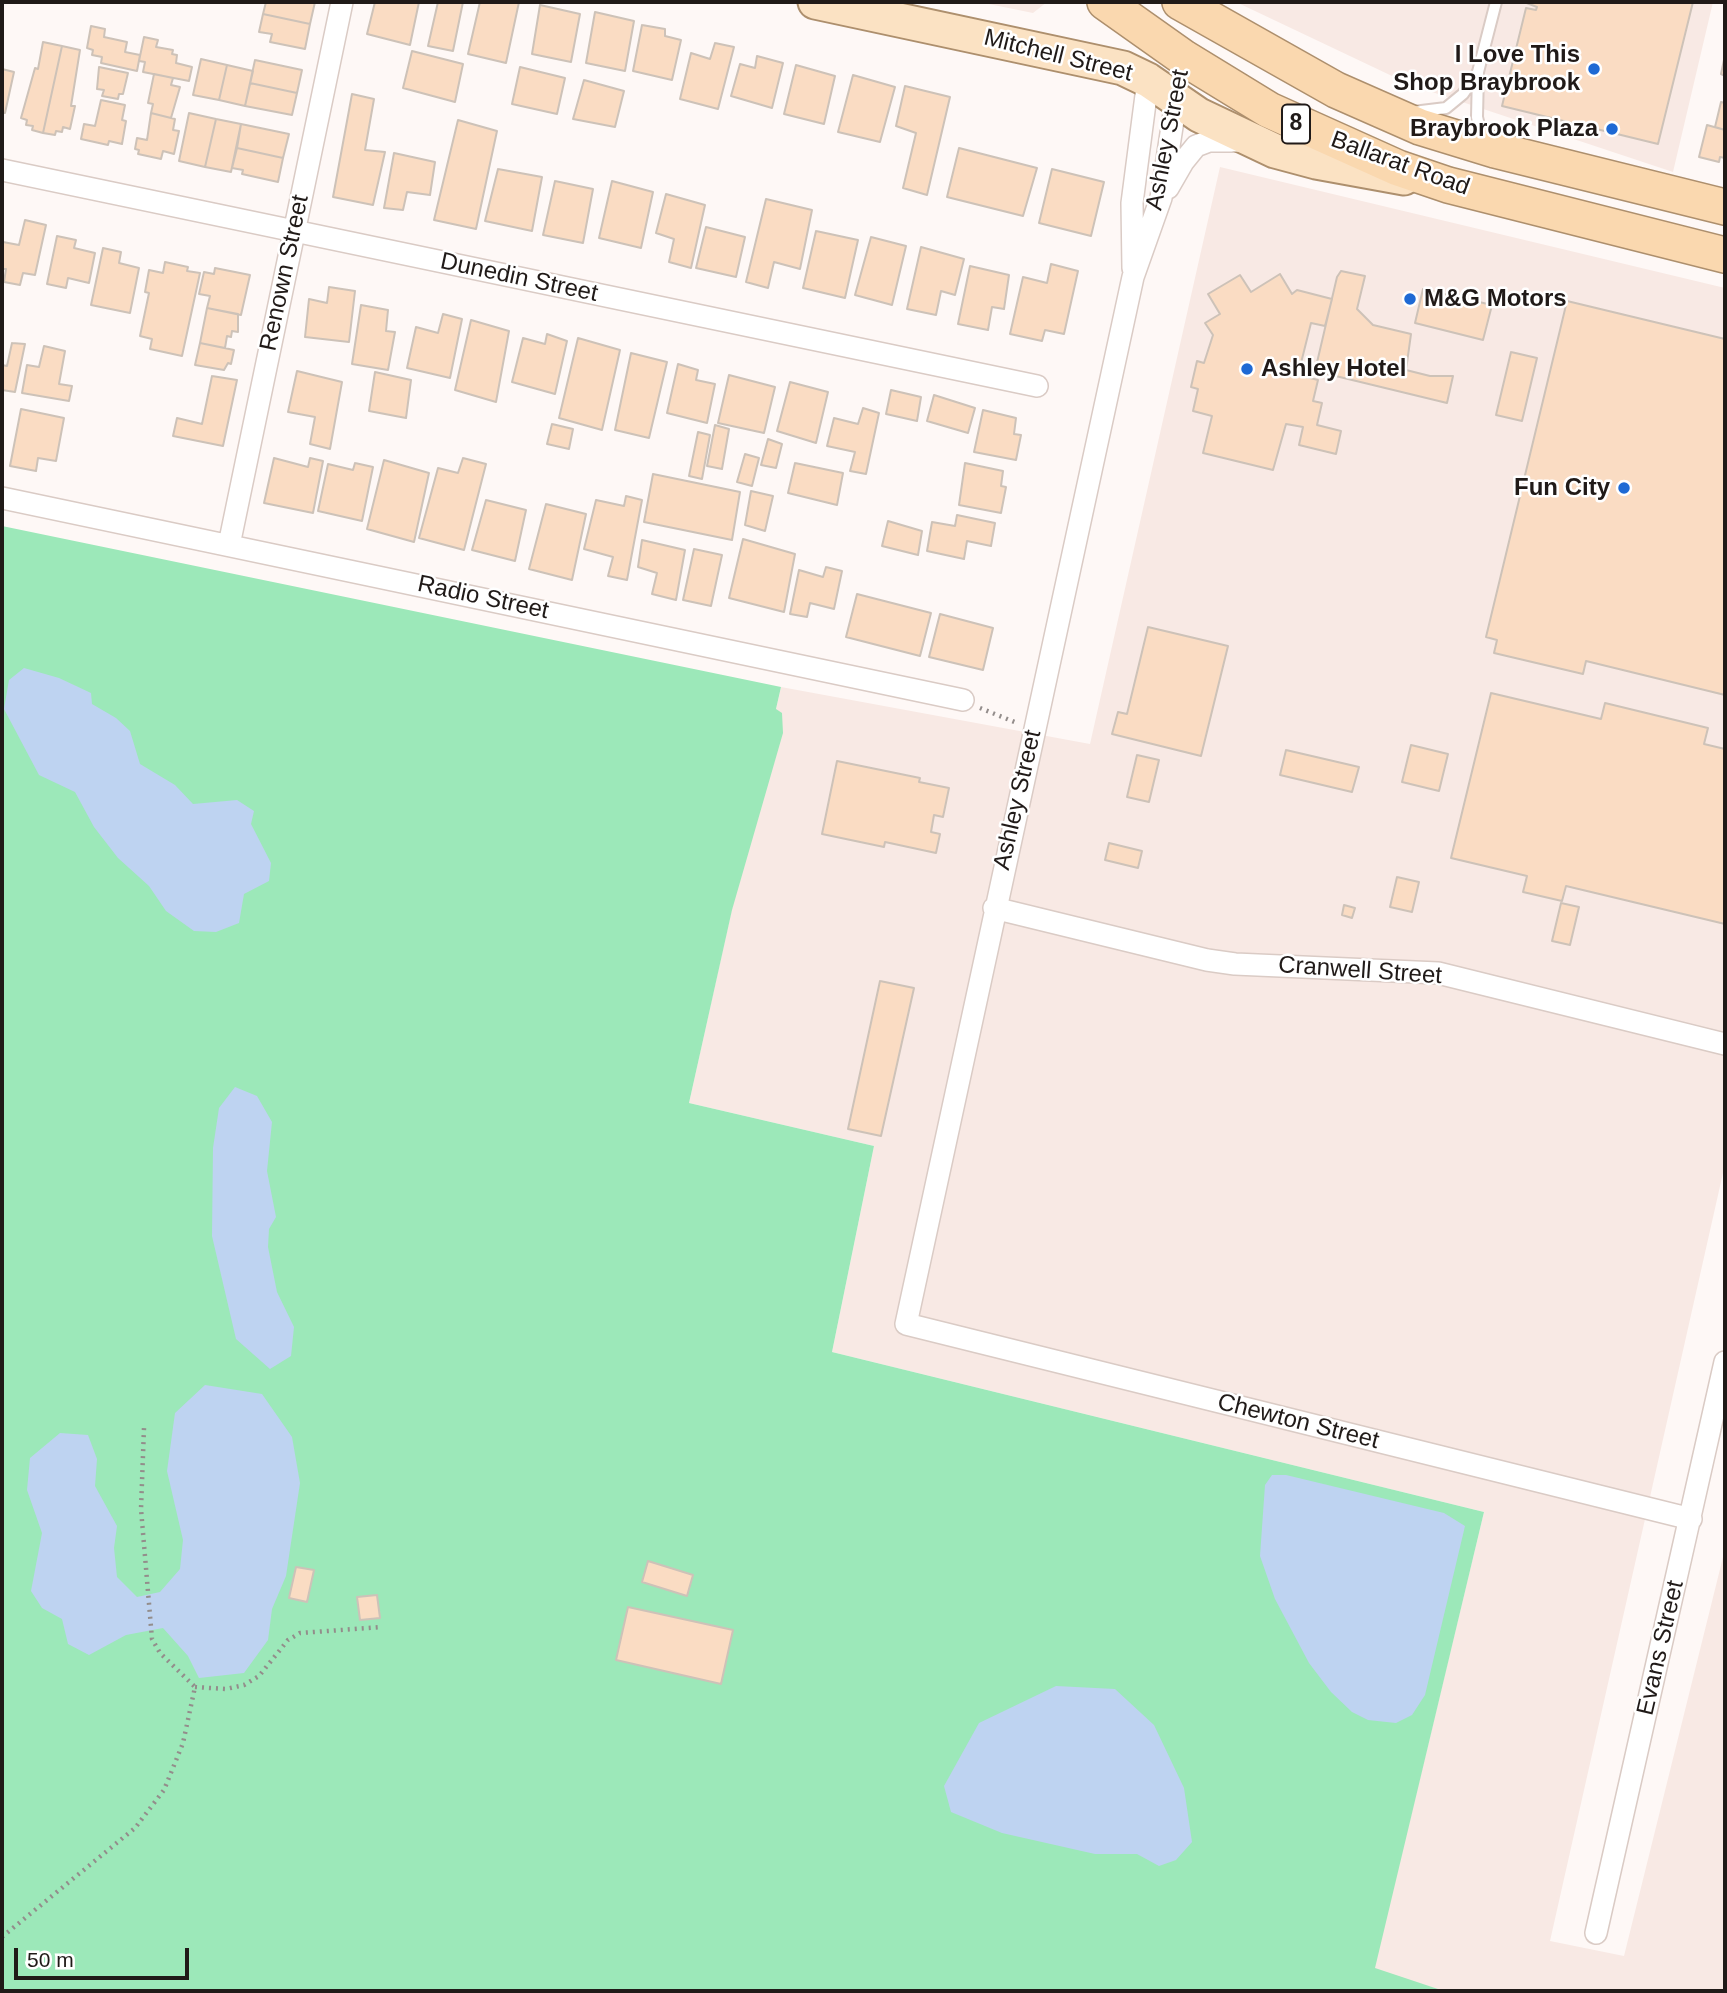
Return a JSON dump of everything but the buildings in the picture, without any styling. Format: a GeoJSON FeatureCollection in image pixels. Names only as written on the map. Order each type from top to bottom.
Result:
{"type":"FeatureCollection","features":[{"type":"Feature","properties":{"kind":"highway","name":"Ballarat Road"},"geometry":{"type":"LineString","coordinates":[[1105,2],[1170,48],[1293,122],[1398,169],[1448,185],[1725,255]]}},
{"type":"Feature","properties":{"kind":"highway","name":"Ballarat Road"},"geometry":{"type":"LineString","coordinates":[[1183,4],[1326,85],[1438,134],[1725,207]]}},
{"type":"Feature","properties":{"kind":"highway","name":"Ashley Street"},"geometry":{"type":"LineString","coordinates":[[1170,48],[1183,4]]}},
{"type":"Feature","properties":{"kind":"main road","name":"Mitchell Street"},"geometry":{"type":"LineString","coordinates":[[816,2],[1109,64],[1148,80],[1176,101],[1254,142],[1300,159],[1448,185]]}},
{"type":"Feature","properties":{"kind":"main road","name":"Ashley Street"},"geometry":{"type":"LineString","coordinates":[[1148,80],[1170,48]]}},
{"type":"Feature","properties":{"kind":"main road","name":"Ashley Street"},"geometry":{"type":"LineString","coordinates":[[1170,48],[1176,101]]}},
{"type":"Feature","properties":{"kind":"street","name":"Renown Street"},"geometry":{"type":"LineString","coordinates":[[229,545],[342,2]]}},
{"type":"Feature","properties":{"kind":"street","name":"Ashley Street"},"geometry":{"type":"LineString","coordinates":[[1133,277],[1132,203],[1148,80]]}},
{"type":"Feature","properties":{"kind":"street","name":"Ashley Street"},"geometry":{"type":"LineString","coordinates":[[906,1324],[993,908],[1035,729],[1133,277],[1159,206],[1176,101]]}},
{"type":"Feature","properties":{"kind":"street"},"geometry":{"type":"LineString","coordinates":[[1159,206],[1182,162],[1196,146],[1216,141],[1254,142]]}},
{"type":"Feature","properties":{"kind":"street","name":"Dunedin Street"},"geometry":{"type":"LineString","coordinates":[[2,170],[1037,386]]}},
{"type":"Feature","properties":{"kind":"street","name":"Radio Street"},"geometry":{"type":"LineString","coordinates":[[2,498],[963,700]]}},
{"type":"Feature","properties":{"kind":"street","name":"Cranwell Street"},"geometry":{"type":"LineString","coordinates":[[993,908],[1235,964],[1438,973],[1725,1044]]}},
{"type":"Feature","properties":{"kind":"street","name":"Chewton Street"},"geometry":{"type":"LineString","coordinates":[[906,1324],[1691,1519]]}},
{"type":"Feature","properties":{"kind":"street","name":"Evans Street"},"geometry":{"type":"LineString","coordinates":[[1595,1933],[1725,1362]]}},
{"type":"Feature","properties":{"kind":"lane"},"geometry":{"type":"LineString","coordinates":[[1495,150],[1482,139],[1478,128],[1478,72],[1496,2]]}},
{"type":"Feature","properties":{"kind":"lane"},"geometry":{"type":"LineString","coordinates":[[1388,114],[1433,110],[1452,105],[1478,72]]}},
{"type":"Feature","properties":{"kind":"path"},"geometry":{"type":"LineString","coordinates":[[963,700],[999,717],[1035,729]]}},
{"type":"Feature","properties":{"kind":"path"},"geometry":{"type":"LineString","coordinates":[[144,1428],[141,1508],[150,1589],[152,1639],[160,1653],[195,1687],[226,1689],[244,1685],[258,1676],[288,1640],[300,1633],[382,1627]]}},
{"type":"Feature","properties":{"kind":"path"},"geometry":{"type":"LineString","coordinates":[[2,1937],[135,1828],[164,1790],[183,1743],[195,1687]]}},
{"type":"Feature","properties":{"kind":"shaded area"},"geometry":{"type":"Polygon","coordinates":[[[979,2],[1047,2],[1033,13],[979,2]]]}},
{"type":"Feature","properties":{"kind":"shaded area","name":"Braybrook Plaza"},"geometry":{"type":"Polygon","coordinates":[[[1236,2],[1713,2],[1673,172],[1411,85],[1236,2]]]}},
{"type":"Feature","properties":{"kind":"shaded area"},"geometry":{"type":"Polygon","coordinates":[[[1220,167],[1725,288],[1725,1164],[1550,1941],[1624,1956],[1725,1549],[1725,1991],[1444,1991],[1374,1969],[1484,1512],[832,1352],[874,1146],[689,1103],[781,687],[1090,744],[1220,167]]]}},
{"type":"Feature","properties":{"kind":"green space"},"geometry":{"type":"Polygon","coordinates":[[[2,526],[781,687],[776,709],[782,713],[783,733],[732,910],[689,1103],[874,1146],[832,1352],[1484,1512],[1375,1968],[1444,1991],[2,1991],[2,526]]]}},
{"type":"Feature","properties":{"kind":"water"},"geometry":{"type":"Polygon","coordinates":[[[24,668],[59,678],[91,693],[92,704],[116,718],[130,731],[140,764],[175,785],[193,804],[237,800],[254,811],[251,824],[271,863],[269,881],[244,894],[239,923],[216,932],[194,931],[166,911],[149,886],[118,858],[94,827],[75,792],[39,775],[4,709],[9,680],[24,668]]]}},
{"type":"Feature","properties":{"kind":"water"},"geometry":{"type":"Polygon","coordinates":[[[235,1087],[257,1096],[272,1122],[267,1171],[276,1217],[269,1229],[268,1247],[277,1292],[294,1327],[291,1356],[270,1369],[236,1339],[212,1236],[213,1148],[219,1108],[235,1087]]]}},
{"type":"Feature","properties":{"kind":"water"},"geometry":{"type":"Polygon","coordinates":[[[205,1385],[262,1394],[292,1437],[300,1483],[286,1576],[272,1609],[268,1640],[244,1673],[199,1678],[188,1656],[163,1628],[126,1635],[89,1655],[68,1644],[62,1619],[42,1608],[31,1591],[42,1533],[27,1490],[30,1458],[60,1433],[88,1435],[97,1459],[95,1486],[117,1526],[114,1548],[117,1577],[137,1597],[160,1592],[180,1569],[183,1540],[167,1471],[175,1413],[205,1385]]]}},
{"type":"Feature","properties":{"kind":"water"},"geometry":{"type":"Polygon","coordinates":[[[1272,1475],[1286,1475],[1444,1513],[1465,1526],[1425,1695],[1412,1715],[1396,1723],[1368,1720],[1352,1712],[1331,1692],[1309,1663],[1275,1599],[1260,1556],[1265,1485],[1272,1475]]]}},
{"type":"Feature","properties":{"kind":"water"},"geometry":{"type":"Polygon","coordinates":[[[1056,1686],[1115,1689],[1154,1725],[1184,1788],[1192,1842],[1176,1860],[1159,1866],[1137,1854],[1095,1854],[1002,1833],[951,1812],[944,1786],[979,1723],[1056,1686]]]}},
{"type":"Feature","properties":{"kind":"place","name":"I Love This Shop Braybrook"},"geometry":{"type":"Point","coordinates":[1594,69]}},
{"type":"Feature","properties":{"kind":"place","name":"Braybrook Plaza"},"geometry":{"type":"Point","coordinates":[1612,129]}},
{"type":"Feature","properties":{"kind":"place","name":"M&G Motors"},"geometry":{"type":"Point","coordinates":[1410,299]}},
{"type":"Feature","properties":{"kind":"place","name":"Ashley Hotel"},"geometry":{"type":"Point","coordinates":[1247,369]}},
{"type":"Feature","properties":{"kind":"place","name":"Fun City"},"geometry":{"type":"Point","coordinates":[1624,488]}}]}
